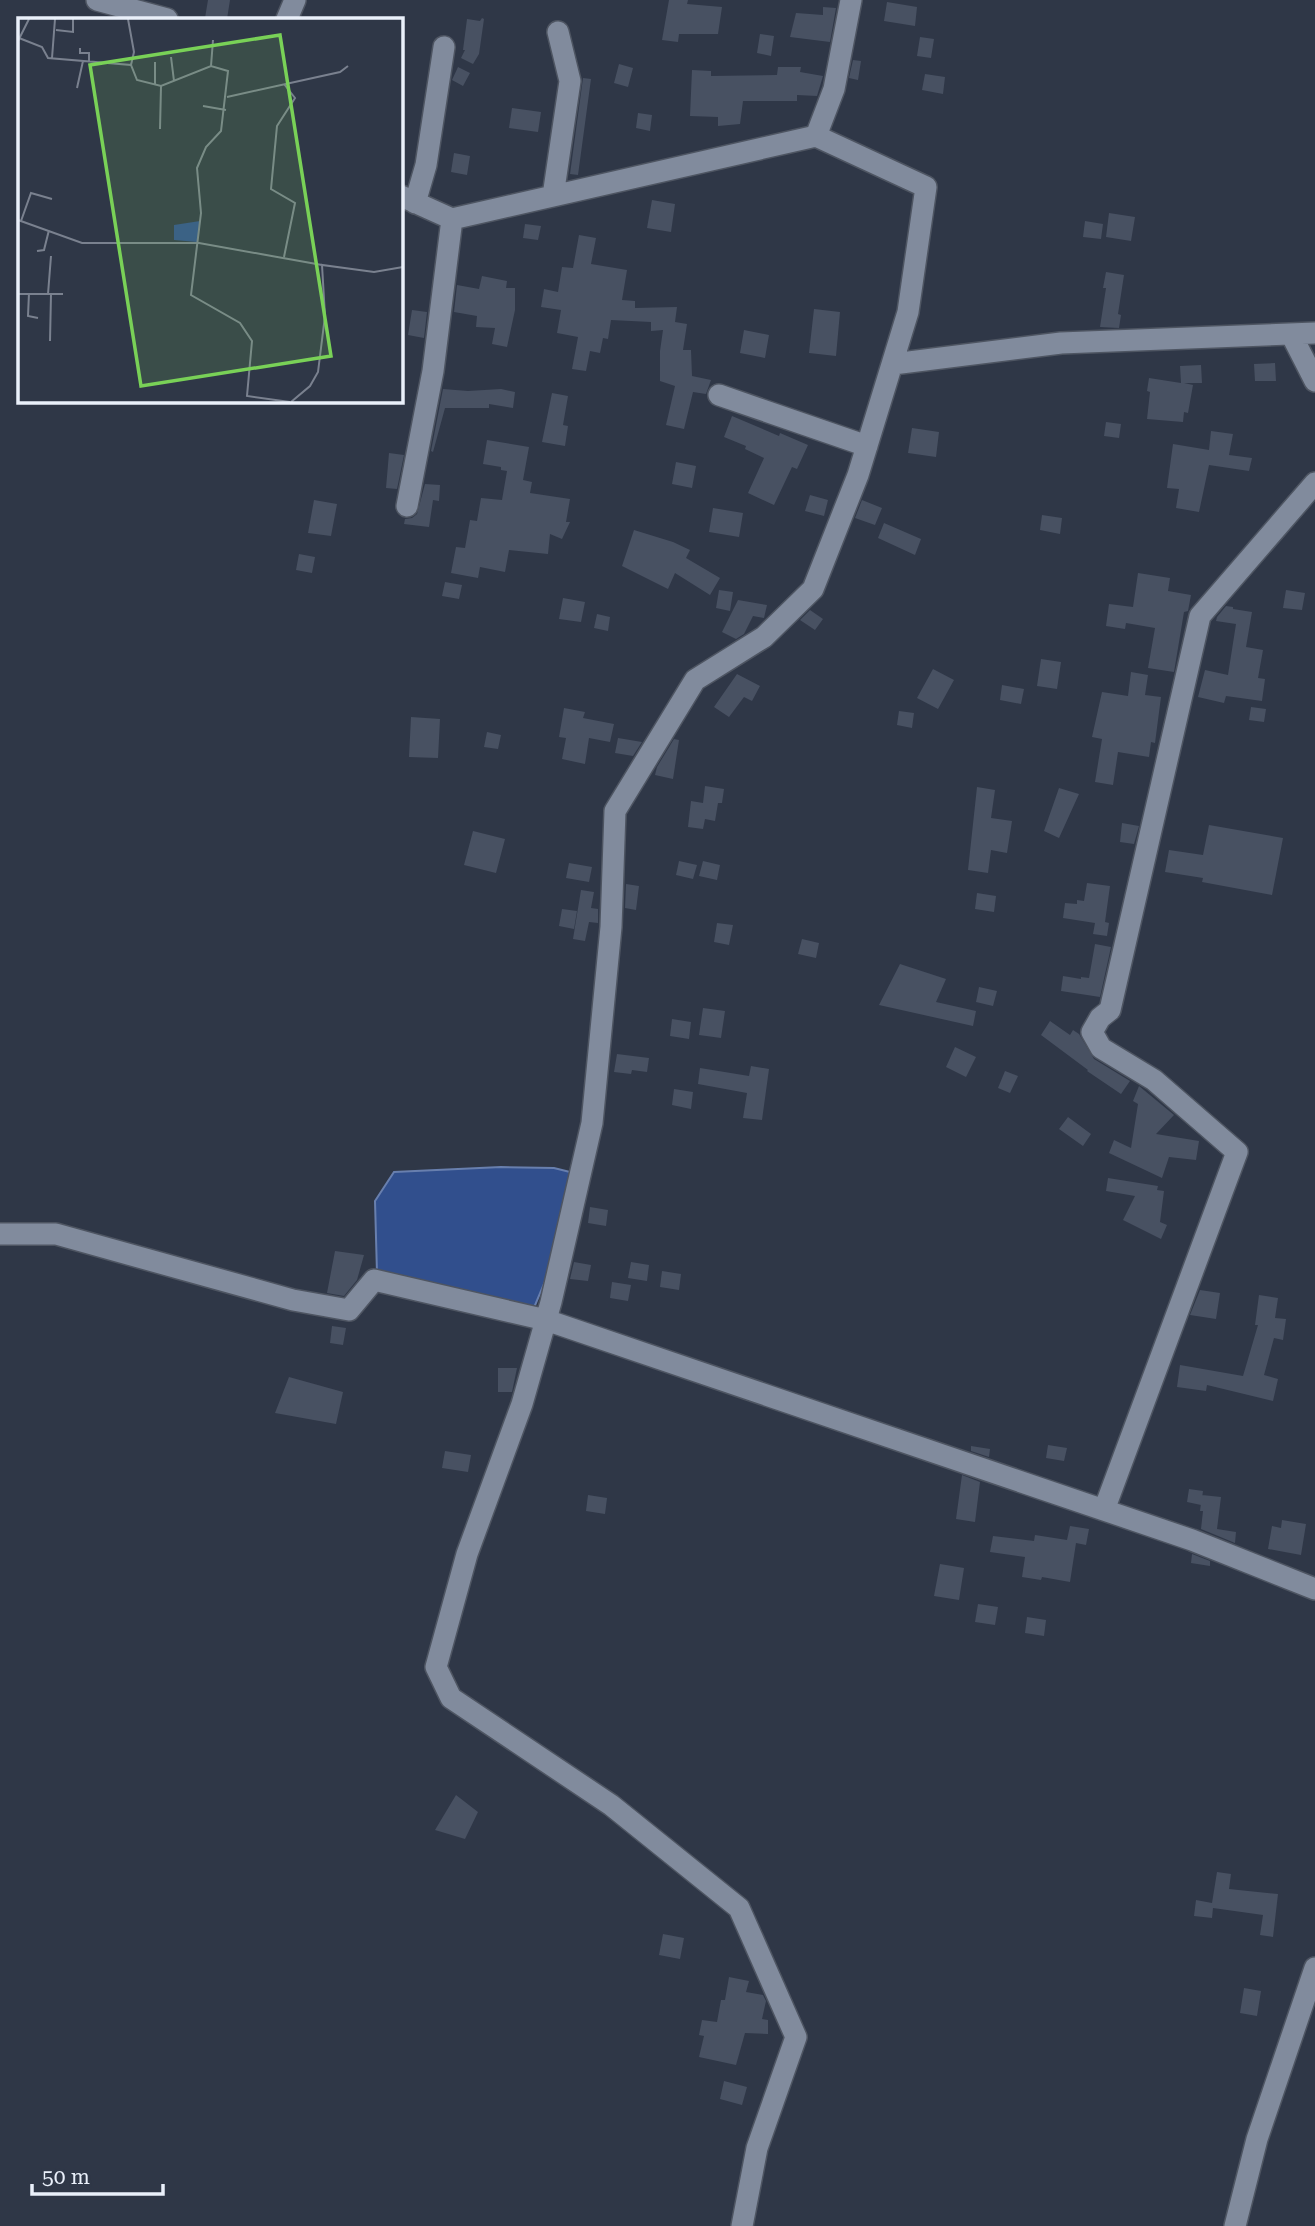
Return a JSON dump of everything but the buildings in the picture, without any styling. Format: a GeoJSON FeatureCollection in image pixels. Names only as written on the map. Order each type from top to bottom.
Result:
{"type":"FeatureCollection","features":[{"type":"Feature","properties":{"kind":"street"},"geometry":{"type":"LineString","coordinates":[[97,0],[163,18]]}},
{"type":"Feature","properties":{"kind":"street"},"geometry":{"type":"LineString","coordinates":[[287,18],[295,0]]}},
{"type":"Feature","properties":{"kind":"street"},"geometry":{"type":"LineString","coordinates":[[816,136],[834,89],[851,0]]}},
{"type":"Feature","properties":{"kind":"street"},"geometry":{"type":"LineString","coordinates":[[553,196],[570,81],[558,32]]}},
{"type":"Feature","properties":{"kind":"street"},"geometry":{"type":"LineString","coordinates":[[443,47],[426,165],[408,199],[452,219],[816,136],[926,187],[908,312],[858,474],[813,589],[764,637],[695,680],[615,811],[611,927],[592,1123],[546,1320],[522,1404],[467,1554],[436,1667],[450,1698],[611,1805],[738,1908],[796,2037],[757,2148],[742,2226]]}},
{"type":"Feature","properties":{"kind":"street"},"geometry":{"type":"LineString","coordinates":[[407,506],[433,371],[452,219]]}},
{"type":"Feature","properties":{"kind":"street"},"geometry":{"type":"LineString","coordinates":[[893,364],[1061,343],[1315,333]]}},
{"type":"Feature","properties":{"kind":"street"},"geometry":{"type":"LineString","coordinates":[[1291,334],[1315,381]]}},
{"type":"Feature","properties":{"kind":"street"},"geometry":{"type":"LineString","coordinates":[[719,395],[867,446]]}},
{"type":"Feature","properties":{"kind":"street"},"geometry":{"type":"LineString","coordinates":[[1104,1510],[1237,1153],[1154,1080],[1101,1048],[1092,1032],[1100,1018],[1110,1010],[1200,616],[1315,483]]}},
{"type":"Feature","properties":{"kind":"street"},"geometry":{"type":"LineString","coordinates":[[0,1234],[56,1234],[293,1300],[349,1310],[374,1280],[546,1320],[1192,1540],[1315,1589]]}},
{"type":"Feature","properties":{"kind":"street"},"geometry":{"type":"LineString","coordinates":[[1235,2226],[1256,2139],[1315,1968]]}},
{"type":"Feature","properties":{"kind":"water"},"geometry":{"type":"Polygon","coordinates":[[[501,1167],[554,1168],[574,1173],[549,1272],[533,1310],[377,1273],[375,1201],[394,1172],[501,1167]]]}}]}
